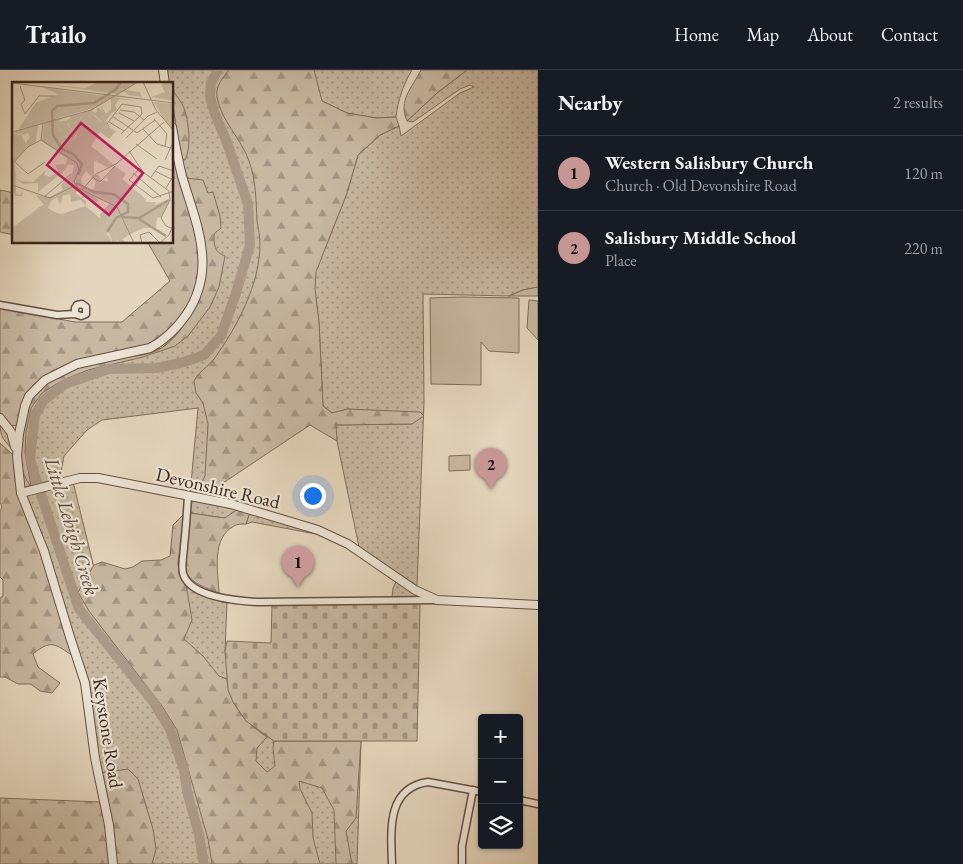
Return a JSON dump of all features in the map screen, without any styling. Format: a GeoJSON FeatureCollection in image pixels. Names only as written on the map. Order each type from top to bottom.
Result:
{"type":"FeatureCollection","features":[{"type":"Feature","properties":{"kind":"street","name":"Keystone Road"},"geometry":{"type":"LineString","coordinates":[[113,864],[109,825],[95,758],[85,683],[24,491],[17,456],[19,434],[25,406],[29,396],[45,380],[77,364],[150,348],[158,344],[176,328],[195,300],[202,277],[201,241],[179,163],[174,137]]}},
{"type":"Feature","properties":{"kind":"street"},"geometry":{"type":"LineString","coordinates":[[0,305],[58,315],[75,314]]}},
{"type":"Feature","properties":{"kind":"street"},"geometry":{"type":"LineString","coordinates":[[0,418],[11,432],[17,456]]}},
{"type":"Feature","properties":{"kind":"street","name":"Devonshire Road"},"geometry":{"type":"LineString","coordinates":[[24,491],[80,478],[98,478],[231,504],[328,534],[348,544],[415,590],[437,600],[538,605]]}},
{"type":"Feature","properties":{"kind":"street"},"geometry":{"type":"LineString","coordinates":[[188,496],[182,566],[185,578],[196,589],[229,599],[258,602],[437,600]]}},
{"type":"Feature","properties":{"kind":"street"},"geometry":{"type":"LineString","coordinates":[[392,864],[394,810],[404,793],[414,786],[428,782],[478,791]]}},
{"type":"Feature","properties":{"kind":"street"},"geometry":{"type":"LineString","coordinates":[[462,864],[462,846],[473,790]]}},
{"type":"Feature","properties":{"kind":"street"},"geometry":{"type":"LineString","coordinates":[[523,801],[538,804]]}},
{"type":"Feature","properties":{"kind":"green space"},"geometry":{"type":"Polygon","coordinates":[[[167,70],[412,70],[401,93],[396,117],[376,118],[347,113],[322,101],[316,271],[347,193],[358,155],[380,135],[399,126],[401,136],[460,93],[474,87],[470,85],[460,89],[413,122],[407,121],[437,93],[467,70],[538,70],[538,287],[523,290],[509,296],[423,294],[424,402],[417,586],[359,547],[335,425],[411,424],[423,416],[348,409],[332,413],[323,406],[319,322],[315,293],[310,425],[190,494],[198,408],[102,420],[87,430],[64,456],[61,472],[62,478],[24,487],[20,459],[32,397],[60,375],[162,348],[179,332],[194,309],[205,283],[207,258],[203,232],[181,158],[174,112],[174,82],[169,82],[167,70]]]}},
{"type":"Feature","properties":{"kind":"green space"},"geometry":{"type":"Polygon","coordinates":[[[229,70],[314,70],[322,101],[347,113],[376,118],[396,117],[399,126],[380,135],[358,155],[347,193],[316,272],[315,289],[319,322],[323,406],[332,413],[348,409],[420,412],[424,416],[412,424],[336,425],[337,441],[310,425],[202,497],[190,494],[200,486],[205,476],[208,424],[203,403],[196,393],[194,381],[198,374],[214,359],[239,319],[252,290],[259,259],[260,244],[251,168],[245,153],[219,106],[217,97],[218,86],[229,70]]]}},
{"type":"Feature","properties":{"kind":"green space"},"geometry":{"type":"Polygon","coordinates":[[[421,70],[467,70],[437,93],[407,121],[404,107],[405,100],[421,70]]]}},
{"type":"Feature","properties":{"kind":"green space"},"geometry":{"type":"Polygon","coordinates":[[[174,93],[184,108],[188,123],[189,139],[187,154],[185,160],[181,160],[174,113],[174,93]]]}},
{"type":"Feature","properties":{"kind":"green space"},"geometry":{"type":"Polygon","coordinates":[[[174,147],[199,246],[199,278],[195,293],[187,309],[174,325],[149,344],[73,362],[52,371],[33,385],[23,401],[18,425],[11,426],[0,412],[0,308],[75,322],[122,322],[170,281],[149,244],[174,244],[174,147]]]}},
{"type":"Feature","properties":{"kind":"green space"},"geometry":{"type":"Polygon","coordinates":[[[186,178],[203,180],[208,193],[213,192],[220,216],[221,228],[214,234],[214,242],[215,248],[225,256],[219,287],[210,307],[188,336],[175,346],[143,357],[88,370],[63,380],[42,393],[31,408],[26,432],[25,453],[31,486],[23,470],[21,457],[22,439],[28,408],[39,390],[59,375],[72,370],[159,350],[177,334],[198,301],[204,283],[205,249],[203,232],[186,178]]]}},
{"type":"Feature","properties":{"kind":"green space"},"geometry":{"type":"Polygon","coordinates":[[[0,190],[12,193],[12,235],[0,232],[0,190]]]}},
{"type":"Feature","properties":{"kind":"green space"},"geometry":{"type":"Polygon","coordinates":[[[538,287],[538,296],[509,296],[523,290],[538,287]]]}},
{"type":"Feature","properties":{"kind":"green space"},"geometry":{"type":"Polygon","coordinates":[[[430,298],[519,298],[519,353],[489,351],[481,342],[481,385],[431,384],[430,298]]]}},
{"type":"Feature","properties":{"kind":"green space"},"geometry":{"type":"Polygon","coordinates":[[[529,300],[538,301],[538,340],[527,328],[529,300]]]}},
{"type":"Feature","properties":{"kind":"green space"},"geometry":{"type":"Polygon","coordinates":[[[0,423],[8,432],[14,451],[3,438],[0,423]]]}},
{"type":"Feature","properties":{"kind":"green space"},"geometry":{"type":"Polygon","coordinates":[[[0,443],[13,455],[15,480],[19,496],[42,552],[73,656],[53,645],[44,646],[33,654],[38,667],[60,683],[52,693],[40,691],[31,684],[18,684],[5,677],[0,677],[0,598],[3,596],[3,580],[0,577],[0,511],[2,507],[0,502],[0,443]]]}},
{"type":"Feature","properties":{"kind":"green space"},"geometry":{"type":"Polygon","coordinates":[[[470,455],[470,470],[449,471],[449,456],[470,455]]]}},
{"type":"Feature","properties":{"kind":"green space"},"geometry":{"type":"Polygon","coordinates":[[[73,482],[100,592],[186,584],[227,602],[225,651],[246,721],[274,741],[361,741],[357,864],[115,864],[96,752],[90,688],[27,499],[28,494],[64,486],[73,482]]]}},
{"type":"Feature","properties":{"kind":"green space"},"geometry":{"type":"Polygon","coordinates":[[[194,499],[238,509],[225,518],[190,513],[190,501],[194,499]]]}},
{"type":"Feature","properties":{"kind":"green space"},"geometry":{"type":"Polygon","coordinates":[[[238,509],[250,512],[246,524],[234,526],[227,531],[222,539],[217,566],[219,593],[195,582],[185,571],[190,513],[225,518],[238,509]]]}},
{"type":"Feature","properties":{"kind":"green space"},"geometry":{"type":"Polygon","coordinates":[[[186,512],[178,562],[179,573],[186,584],[192,620],[184,639],[203,656],[219,676],[227,679],[228,688],[235,705],[252,726],[267,737],[257,748],[256,761],[267,772],[275,766],[274,741],[361,741],[356,818],[346,831],[352,864],[336,864],[334,810],[322,788],[299,781],[300,789],[312,813],[313,838],[320,864],[212,864],[208,839],[177,730],[162,706],[89,611],[78,592],[94,565],[102,562],[125,569],[133,567],[142,561],[161,560],[170,556],[173,525],[186,512]]]}},
{"type":"Feature","properties":{"kind":"green space"},"geometry":{"type":"Polygon","coordinates":[[[250,512],[320,533],[321,535],[252,522],[246,524],[250,512]]]}},
{"type":"Feature","properties":{"kind":"green space"},"geometry":{"type":"Polygon","coordinates":[[[397,580],[418,595],[419,598],[392,597],[393,588],[397,580]]]}},
{"type":"Feature","properties":{"kind":"green space"},"geometry":{"type":"Polygon","coordinates":[[[420,603],[417,741],[274,741],[246,721],[233,702],[228,690],[225,651],[227,641],[271,643],[272,605],[420,603]]]}},
{"type":"Feature","properties":{"kind":"green space"},"geometry":{"type":"Polygon","coordinates":[[[128,769],[138,779],[153,829],[156,849],[152,864],[115,864],[100,773],[128,769]]]}},
{"type":"Feature","properties":{"kind":"green space"},"geometry":{"type":"Polygon","coordinates":[[[0,798],[101,802],[110,864],[0,864],[0,798]]]}},
{"type":"Feature","properties":{"kind":"waterway","name":"Little Lehigh Creek"},"geometry":{"type":"LineString","coordinates":[[204,864],[184,770],[170,729],[154,703],[79,609],[30,458],[35,415],[44,400],[65,384],[109,369],[156,368],[181,363],[204,355],[221,336],[250,245],[248,204],[226,140],[214,112],[210,96],[211,83],[218,70]]}},
{"type":"Feature","properties":{"kind":"place","name":"Salisbury Middle School"},"geometry":{"type":"Point","coordinates":[491,489]}},
{"type":"Feature","properties":{"kind":"place","name":"Western Salisbury Church"},"geometry":{"type":"Point","coordinates":[298,587]}}]}
